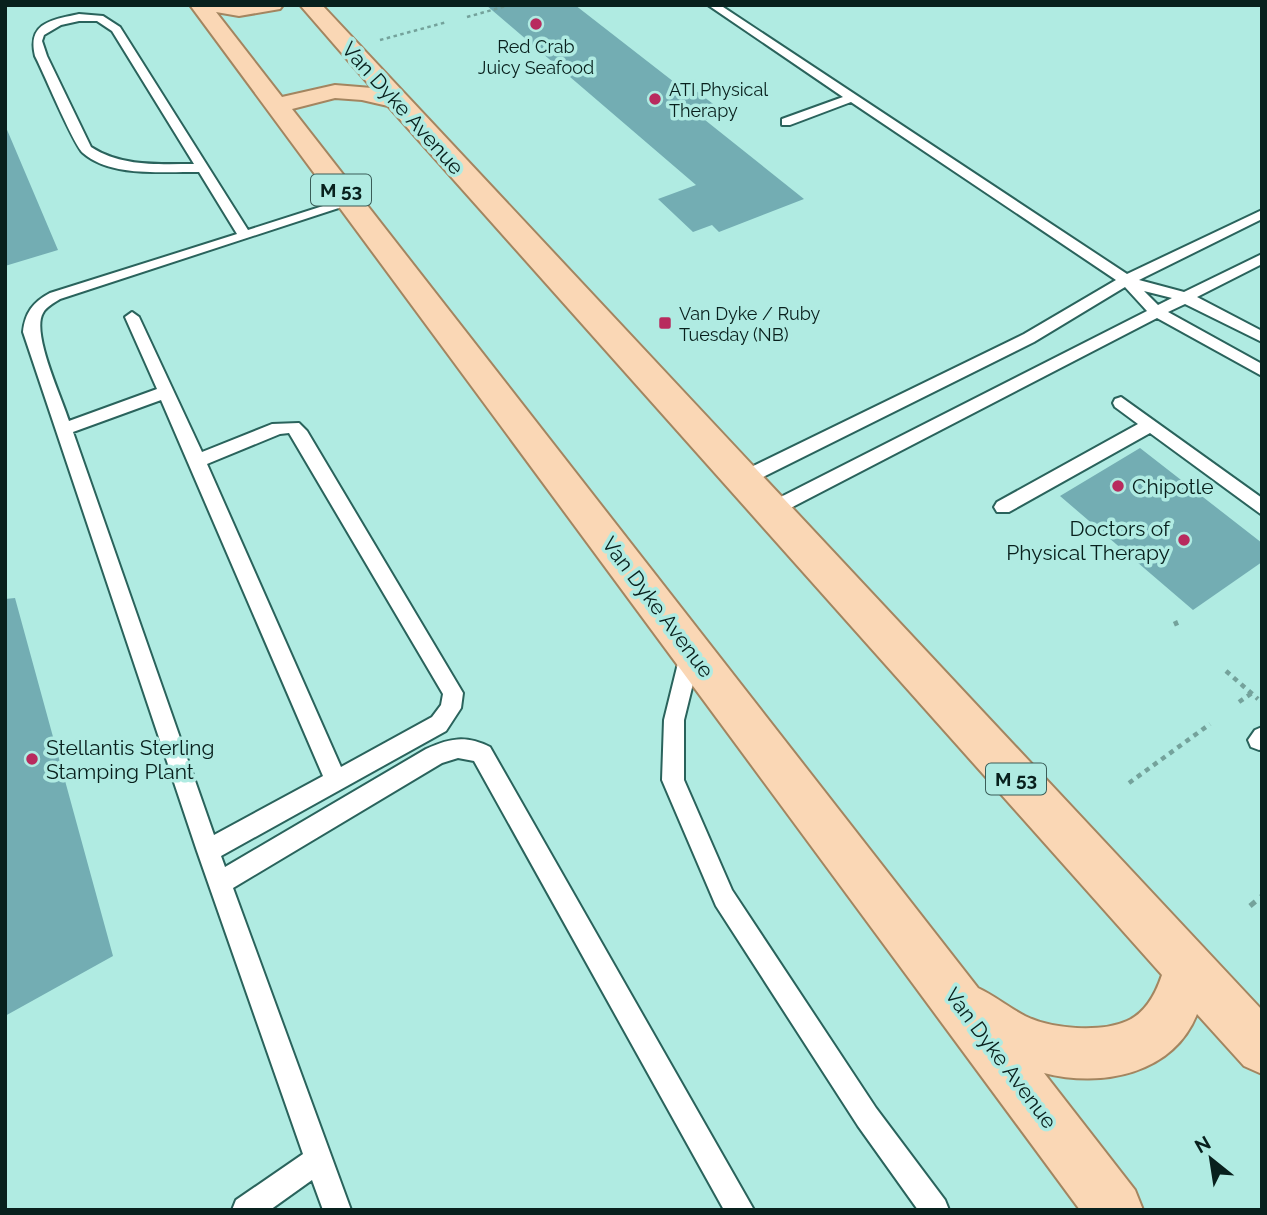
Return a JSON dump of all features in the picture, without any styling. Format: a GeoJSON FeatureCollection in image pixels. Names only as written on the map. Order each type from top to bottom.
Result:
{"type":"FeatureCollection","features":[{"type":"Feature","properties":{"kind":"main road","name":"Van Dyke Avenue"},"geometry":{"type":"LineString","coordinates":[[200,5],[1115,1210]]}},
{"type":"Feature","properties":{"kind":"main road"},"geometry":{"type":"LineString","coordinates":[[213,5],[239,10],[273,5]]}},
{"type":"Feature","properties":{"kind":"main road","name":"Van Dyke Avenue"},"geometry":{"type":"LineString","coordinates":[[310,5],[1262,1048]]}},
{"type":"Feature","properties":{"kind":"main road"},"geometry":{"type":"LineString","coordinates":[[277,107],[329,90],[370,92],[394,100]]}},
{"type":"Feature","properties":{"kind":"main road"},"geometry":{"type":"LineString","coordinates":[[960,1003],[1014,1037],[1058,1050],[1096,1054],[1133,1046],[1161,1027],[1179,1001],[1189,968]]}},
{"type":"Feature","properties":{"kind":"lane"},"geometry":{"type":"LineString","coordinates":[[713,5],[1126,280],[1156,311],[1262,371]]}},
{"type":"Feature","properties":{"kind":"lane"},"geometry":{"type":"LineString","coordinates":[[203,168],[150,166],[96,157],[86,149],[41,56],[37,41],[39,33],[64,21],[93,18],[110,21],[203,168],[245,236]]}},
{"type":"Feature","properties":{"kind":"lane"},"geometry":{"type":"LineString","coordinates":[[786,122],[851,98]]}},
{"type":"Feature","properties":{"kind":"lane"},"geometry":{"type":"LineString","coordinates":[[337,1210],[208,851],[31,332],[31,321],[39,305],[55,296],[350,202]]}},
{"type":"Feature","properties":{"kind":"lane"},"geometry":{"type":"LineString","coordinates":[[757,495],[1126,280],[1262,214]]}},
{"type":"Feature","properties":{"kind":"lane"},"geometry":{"type":"LineString","coordinates":[[757,495],[1156,311],[1262,258]]}},
{"type":"Feature","properties":{"kind":"lane"},"geometry":{"type":"LineString","coordinates":[[1126,280],[1184,297],[1262,337]]}},
{"type":"Feature","properties":{"kind":"lane"},"geometry":{"type":"LineString","coordinates":[[132,317],[336,781]]}},
{"type":"Feature","properties":{"kind":"lane"},"geometry":{"type":"LineString","coordinates":[[64,429],[166,392]]}},
{"type":"Feature","properties":{"kind":"lane"},"geometry":{"type":"LineString","coordinates":[[1121,403],[1262,508]]}},
{"type":"Feature","properties":{"kind":"lane"},"geometry":{"type":"LineString","coordinates":[[1003,507],[1151,425]]}},
{"type":"Feature","properties":{"kind":"lane"},"geometry":{"type":"LineString","coordinates":[[197,461],[278,429],[293,427],[301,435],[453,693],[451,708],[439,724],[208,851]]}},
{"type":"Feature","properties":{"kind":"lane"},"geometry":{"type":"LineString","coordinates":[[691,650],[674,720],[673,780],[724,898],[867,1117],[934,1210]]}},
{"type":"Feature","properties":{"kind":"lane"},"geometry":{"type":"LineString","coordinates":[[220,883],[434,756],[460,746],[482,754],[740,1210]]}},
{"type":"Feature","properties":{"kind":"lane"},"geometry":{"type":"LineString","coordinates":[[246,1210],[319,1159]]}},
{"type":"Feature","properties":{"kind":"path"},"geometry":{"type":"LineString","coordinates":[[467,17],[510,5]]}},
{"type":"Feature","properties":{"kind":"path"},"geometry":{"type":"LineString","coordinates":[[380,40],[447,22]]}},
{"type":"Feature","properties":{"kind":"path"},"geometry":{"type":"LineString","coordinates":[[1175,621],[1178,628]]}},
{"type":"Feature","properties":{"kind":"path"},"geometry":{"type":"LineString","coordinates":[[1226,671],[1258,699]]}},
{"type":"Feature","properties":{"kind":"path"},"geometry":{"type":"LineString","coordinates":[[1239,702],[1252,693]]}},
{"type":"Feature","properties":{"kind":"path"},"geometry":{"type":"LineString","coordinates":[[1129,783],[1210,724]]}},
{"type":"Feature","properties":{"kind":"path"},"geometry":{"type":"LineString","coordinates":[[1251,906],[1262,896]]}},
{"type":"Feature","properties":{"kind":"building"},"geometry":{"type":"Polygon","coordinates":[[[486,5],[575,5],[683,89],[691,87],[725,113],[705,120],[804,199],[719,232],[712,225],[693,232],[658,199],[696,185],[486,5]]]}},
{"type":"Feature","properties":{"kind":"building"},"geometry":{"type":"Polygon","coordinates":[[[5,125],[58,250],[5,266],[5,125]]]}},
{"type":"Feature","properties":{"kind":"building"},"geometry":{"type":"Polygon","coordinates":[[[1140,448],[1262,543],[1262,562],[1193,610],[1060,496],[1140,448]]]}},
{"type":"Feature","properties":{"kind":"building","name":"Stellantis Sterling Stamping Plant"},"geometry":{"type":"Polygon","coordinates":[[[15,598],[113,956],[5,1016],[5,599],[15,598]]]}},
{"type":"Feature","properties":{"kind":"place","name":"Red Crab Juicy Seafood"},"geometry":{"type":"Point","coordinates":[536,24]}},
{"type":"Feature","properties":{"kind":"place","name":"ATI Physical Therapy"},"geometry":{"type":"Point","coordinates":[655,99]}},
{"type":"Feature","properties":{"kind":"place","name":"Van Dyke / Ruby Tuesday (NB)"},"geometry":{"type":"Point","coordinates":[665,323]}},
{"type":"Feature","properties":{"kind":"place","name":"Chipotle"},"geometry":{"type":"Point","coordinates":[1118,486]}},
{"type":"Feature","properties":{"kind":"place","name":"Doctors of Physical Therapy"},"geometry":{"type":"Point","coordinates":[1184,540]}},
{"type":"Feature","properties":{"kind":"place","name":"Stellantis Sterling Stamping Plant"},"geometry":{"type":"Point","coordinates":[32,759]}}]}
